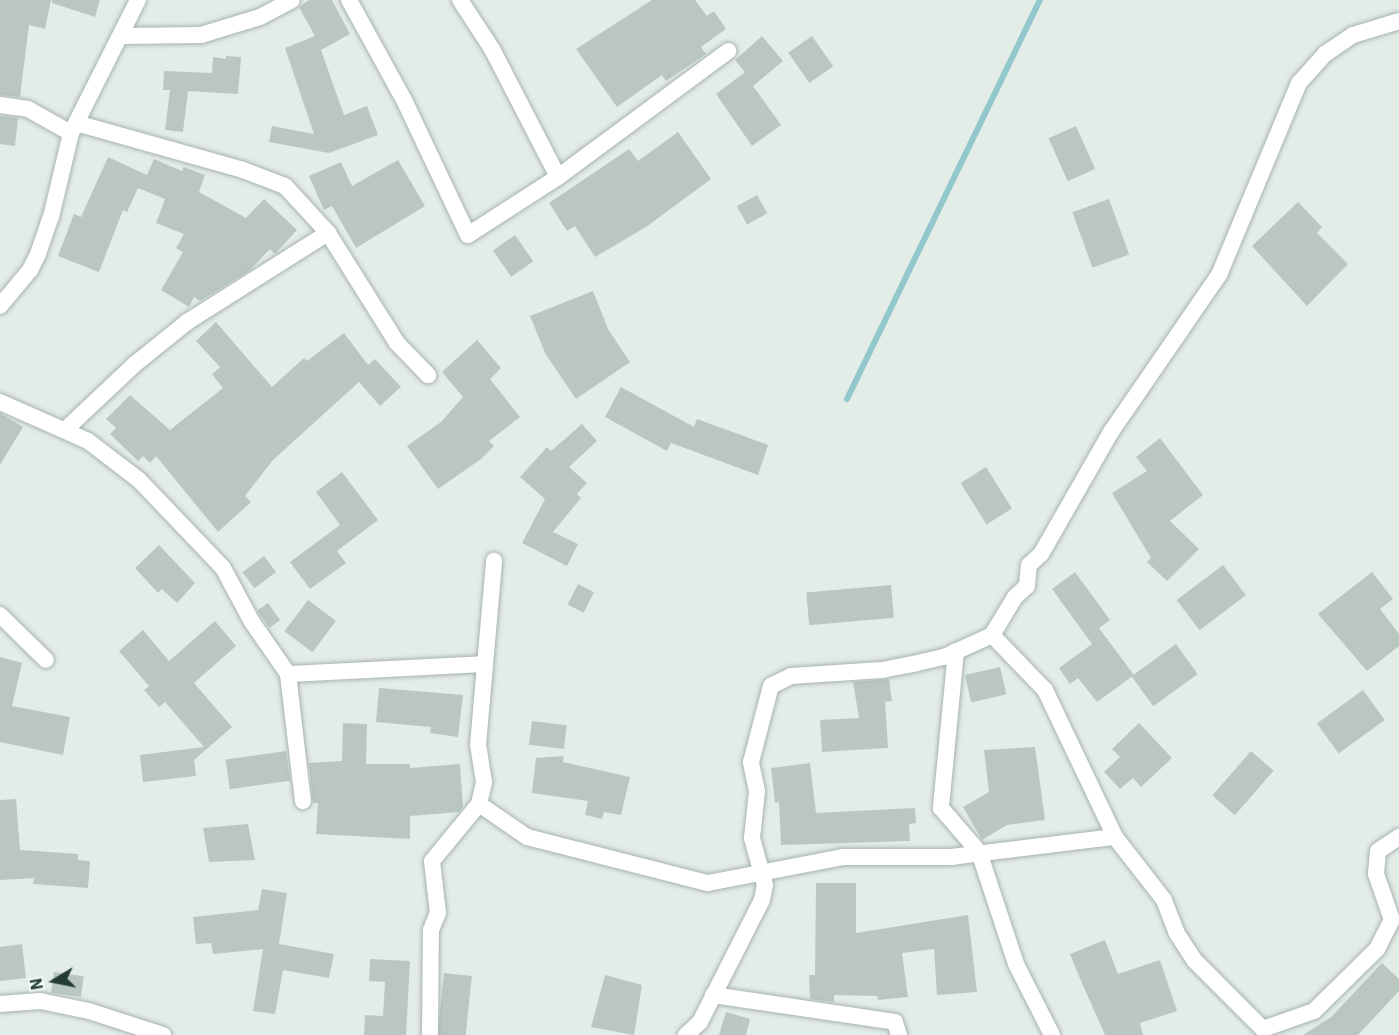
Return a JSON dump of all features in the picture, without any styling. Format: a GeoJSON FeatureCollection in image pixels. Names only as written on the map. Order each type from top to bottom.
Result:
{"type":"FeatureCollection","features":[{"type":"Feature","properties":{"kind":"street"},"geometry":{"type":"LineString","coordinates":[[0,306],[30,270],[38,254],[51,217],[74,128],[123,36],[138,0]]}},
{"type":"Feature","properties":{"kind":"street"},"geometry":{"type":"LineString","coordinates":[[123,36],[211,33],[260,17],[292,0]]}},
{"type":"Feature","properties":{"kind":"street"},"geometry":{"type":"LineString","coordinates":[[349,0],[405,102],[468,235],[558,177],[728,51]]}},
{"type":"Feature","properties":{"kind":"street"},"geometry":{"type":"LineString","coordinates":[[460,0],[492,49],[558,177]]}},
{"type":"Feature","properties":{"kind":"street"},"geometry":{"type":"LineString","coordinates":[[686,1035],[700,1022],[758,911],[765,885],[752,838],[757,791],[752,762],[771,686],[791,676],[882,670],[956,651],[992,635],[1015,597],[1027,586],[1029,565],[1041,554],[1111,432],[1219,275],[1299,83],[1325,54],[1353,35],[1399,21]]}},
{"type":"Feature","properties":{"kind":"street"},"geometry":{"type":"LineString","coordinates":[[0,105],[28,109],[74,128],[285,186],[328,233],[397,343],[428,375]]}},
{"type":"Feature","properties":{"kind":"street"},"geometry":{"type":"LineString","coordinates":[[66,429],[135,364],[187,322],[328,233]]}},
{"type":"Feature","properties":{"kind":"street"},"geometry":{"type":"LineString","coordinates":[[0,402],[15,411],[66,429],[139,480],[222,568],[252,622],[288,674],[303,801]]}},
{"type":"Feature","properties":{"kind":"street"},"geometry":{"type":"LineString","coordinates":[[430,1035],[431,930],[438,913],[432,861],[479,804],[484,783],[478,745],[494,561]]}},
{"type":"Feature","properties":{"kind":"street"},"geometry":{"type":"LineString","coordinates":[[0,615],[46,660]]}},
{"type":"Feature","properties":{"kind":"street"},"geometry":{"type":"LineString","coordinates":[[992,635],[1045,690],[1115,837],[1164,900],[1176,932],[1194,960],[1263,1029],[1314,1011],[1377,950],[1392,920],[1376,874],[1378,851],[1399,837]]}},
{"type":"Feature","properties":{"kind":"street"},"geometry":{"type":"LineString","coordinates":[[956,651],[941,808],[980,852],[1016,964],[1052,1035]]}},
{"type":"Feature","properties":{"kind":"street"},"geometry":{"type":"LineString","coordinates":[[288,674],[485,664]]}},
{"type":"Feature","properties":{"kind":"street"},"geometry":{"type":"LineString","coordinates":[[479,804],[527,837],[610,860],[708,882],[763,875],[843,857],[951,857],[1115,837]]}},
{"type":"Feature","properties":{"kind":"street"},"geometry":{"type":"LineString","coordinates":[[714,995],[895,1022],[899,1035]]}},
{"type":"Feature","properties":{"kind":"street"},"geometry":{"type":"LineString","coordinates":[[0,1005],[50,1003],[89,1011],[163,1035]]}},
{"type":"Feature","properties":{"kind":"building"},"geometry":{"type":"Polygon","coordinates":[[[0,0],[51,0],[45,29],[29,25],[20,97],[0,95],[0,0]]]}},
{"type":"Feature","properties":{"kind":"building"},"geometry":{"type":"Polygon","coordinates":[[[52,0],[100,0],[95,17],[52,3],[52,0]]]}},
{"type":"Feature","properties":{"kind":"building"},"geometry":{"type":"Polygon","coordinates":[[[309,0],[332,0],[350,34],[321,50],[344,115],[367,106],[378,135],[329,153],[269,142],[272,126],[314,134],[285,48],[315,36],[299,7],[309,0]]]}},
{"type":"Feature","properties":{"kind":"building"},"geometry":{"type":"Polygon","coordinates":[[[652,0],[695,0],[707,16],[714,11],[726,29],[701,47],[706,54],[666,81],[662,75],[617,107],[576,49],[652,0]]]}},
{"type":"Feature","properties":{"kind":"building"},"geometry":{"type":"Polygon","coordinates":[[[762,36],[783,61],[753,86],[781,125],[752,146],[716,94],[745,72],[735,60],[762,36]]]}},
{"type":"Feature","properties":{"kind":"building"},"geometry":{"type":"Polygon","coordinates":[[[812,36],[833,66],[809,83],[788,53],[812,36]]]}},
{"type":"Feature","properties":{"kind":"building"},"geometry":{"type":"Polygon","coordinates":[[[226,56],[241,57],[238,94],[188,91],[183,132],[165,130],[170,90],[163,90],[164,71],[212,73],[213,57],[226,59],[226,56]]]}},
{"type":"Feature","properties":{"kind":"building"},"geometry":{"type":"Polygon","coordinates":[[[0,116],[18,118],[15,146],[0,144],[0,116]]]}},
{"type":"Feature","properties":{"kind":"building"},"geometry":{"type":"Polygon","coordinates":[[[1076,126],[1095,169],[1068,181],[1049,138],[1076,126]]]}},
{"type":"Feature","properties":{"kind":"building"},"geometry":{"type":"Polygon","coordinates":[[[678,132],[711,179],[646,227],[595,257],[575,226],[567,231],[549,203],[629,149],[638,161],[678,132]]]}},
{"type":"Feature","properties":{"kind":"building"},"geometry":{"type":"Polygon","coordinates":[[[108,157],[147,175],[154,159],[182,171],[184,167],[205,175],[199,192],[246,218],[264,199],[297,230],[275,254],[270,249],[249,271],[200,301],[194,297],[189,307],[161,290],[183,252],[176,248],[184,234],[156,223],[165,199],[138,188],[127,212],[123,210],[99,272],[58,256],[74,214],[81,217],[108,157]]]}},
{"type":"Feature","properties":{"kind":"building"},"geometry":{"type":"Polygon","coordinates":[[[398,160],[425,206],[356,248],[332,206],[324,210],[309,176],[341,162],[352,186],[398,160]]]}},
{"type":"Feature","properties":{"kind":"building"},"geometry":{"type":"Polygon","coordinates":[[[757,195],[767,213],[747,225],[737,206],[757,195]]]}},
{"type":"Feature","properties":{"kind":"building"},"geometry":{"type":"Polygon","coordinates":[[[1109,199],[1129,254],[1093,268],[1072,212],[1109,199]]]}},
{"type":"Feature","properties":{"kind":"building"},"geometry":{"type":"Polygon","coordinates":[[[1298,202],[1322,227],[1317,233],[1348,264],[1307,306],[1252,246],[1298,202]]]}},
{"type":"Feature","properties":{"kind":"building"},"geometry":{"type":"Polygon","coordinates":[[[515,235],[533,261],[511,277],[493,250],[515,235]]]}},
{"type":"Feature","properties":{"kind":"building"},"geometry":{"type":"Polygon","coordinates":[[[593,291],[608,329],[630,362],[576,399],[545,353],[530,316],[593,291]]]}},
{"type":"Feature","properties":{"kind":"building"},"geometry":{"type":"Polygon","coordinates":[[[216,322],[272,387],[304,358],[307,361],[344,333],[368,365],[375,359],[401,387],[380,406],[359,382],[273,460],[245,496],[251,502],[218,532],[156,456],[150,463],[143,456],[138,461],[110,434],[116,428],[106,419],[130,395],[170,430],[223,388],[212,374],[220,367],[196,341],[216,322]]]}},
{"type":"Feature","properties":{"kind":"building"},"geometry":{"type":"Polygon","coordinates":[[[477,340],[501,368],[490,379],[520,417],[489,441],[494,446],[481,459],[438,489],[407,446],[441,422],[463,397],[442,372],[477,340]]]}},
{"type":"Feature","properties":{"kind":"building"},"geometry":{"type":"Polygon","coordinates":[[[621,387],[694,427],[697,419],[768,445],[758,475],[671,443],[667,451],[605,417],[621,387]]]}},
{"type":"Feature","properties":{"kind":"building"},"geometry":{"type":"Polygon","coordinates":[[[0,413],[23,427],[0,465],[0,413]]]}},
{"type":"Feature","properties":{"kind":"building"},"geometry":{"type":"Polygon","coordinates":[[[582,424],[597,441],[569,467],[587,483],[577,494],[581,498],[553,532],[578,544],[567,566],[522,543],[545,499],[520,477],[547,447],[551,451],[582,424]]]}},
{"type":"Feature","properties":{"kind":"building"},"geometry":{"type":"Polygon","coordinates":[[[1160,438],[1203,495],[1170,521],[1199,549],[1167,581],[1147,562],[1151,558],[1112,493],[1147,471],[1136,457],[1160,438]]]}},
{"type":"Feature","properties":{"kind":"building"},"geometry":{"type":"Polygon","coordinates":[[[986,467],[1012,509],[987,524],[961,483],[986,467]]]}},
{"type":"Feature","properties":{"kind":"building"},"geometry":{"type":"Polygon","coordinates":[[[342,472],[378,520],[337,551],[346,563],[310,589],[290,562],[340,525],[316,492],[342,472]]]}},
{"type":"Feature","properties":{"kind":"building"},"geometry":{"type":"Polygon","coordinates":[[[159,545],[195,583],[177,603],[162,589],[158,593],[135,568],[159,545]]]}},
{"type":"Feature","properties":{"kind":"building"},"geometry":{"type":"Polygon","coordinates":[[[264,556],[276,572],[254,588],[242,572],[264,556]]]}},
{"type":"Feature","properties":{"kind":"building"},"geometry":{"type":"Polygon","coordinates":[[[1223,565],[1246,595],[1200,630],[1177,600],[1223,565]]]}},
{"type":"Feature","properties":{"kind":"building"},"geometry":{"type":"Polygon","coordinates":[[[1075,572],[1110,620],[1099,628],[1134,675],[1097,702],[1078,678],[1070,684],[1059,668],[1092,644],[1052,589],[1075,572]]]}},
{"type":"Feature","properties":{"kind":"building"},"geometry":{"type":"Polygon","coordinates":[[[1372,572],[1393,599],[1380,609],[1399,634],[1399,646],[1367,671],[1318,614],[1372,572]]]}},
{"type":"Feature","properties":{"kind":"building"},"geometry":{"type":"Polygon","coordinates":[[[578,584],[594,592],[584,613],[568,604],[578,584]]]}},
{"type":"Feature","properties":{"kind":"building"},"geometry":{"type":"Polygon","coordinates":[[[891,585],[894,618],[809,625],[806,592],[891,585]]]}},
{"type":"Feature","properties":{"kind":"building"},"geometry":{"type":"Polygon","coordinates":[[[308,600],[336,621],[312,652],[285,631],[308,600]]]}},
{"type":"Feature","properties":{"kind":"building"},"geometry":{"type":"Polygon","coordinates":[[[268,603],[280,620],[269,628],[257,610],[268,603]]]}},
{"type":"Feature","properties":{"kind":"building"},"geometry":{"type":"Polygon","coordinates":[[[215,621],[236,646],[194,683],[232,727],[194,760],[196,776],[143,782],[140,755],[204,747],[165,702],[159,707],[144,690],[149,686],[119,651],[143,630],[169,661],[215,621]]]}},
{"type":"Feature","properties":{"kind":"building"},"geometry":{"type":"Polygon","coordinates":[[[1176,644],[1198,674],[1153,706],[1132,676],[1176,644]]]}},
{"type":"Feature","properties":{"kind":"building"},"geometry":{"type":"Polygon","coordinates":[[[0,657],[22,663],[12,706],[70,717],[63,755],[0,742],[0,657]]]}},
{"type":"Feature","properties":{"kind":"building"},"geometry":{"type":"Polygon","coordinates":[[[1000,667],[1006,694],[971,702],[965,675],[1000,667]]]}},
{"type":"Feature","properties":{"kind":"building"},"geometry":{"type":"Polygon","coordinates":[[[889,679],[892,701],[885,702],[888,748],[822,752],[820,720],[859,718],[853,682],[889,679]]]}},
{"type":"Feature","properties":{"kind":"building"},"geometry":{"type":"Polygon","coordinates":[[[379,688],[463,695],[458,737],[430,733],[431,727],[376,722],[379,688]]]}},
{"type":"Feature","properties":{"kind":"building"},"geometry":{"type":"Polygon","coordinates":[[[1363,690],[1385,720],[1339,753],[1317,724],[1363,690]]]}},
{"type":"Feature","properties":{"kind":"building"},"geometry":{"type":"Polygon","coordinates":[[[532,721],[567,725],[564,749],[529,745],[532,721]]]}},
{"type":"Feature","properties":{"kind":"building"},"geometry":{"type":"Polygon","coordinates":[[[343,723],[367,724],[366,764],[410,764],[410,768],[460,764],[463,807],[459,812],[410,816],[410,839],[316,834],[318,803],[313,803],[309,763],[342,761],[343,723]]]}},
{"type":"Feature","properties":{"kind":"building"},"geometry":{"type":"Polygon","coordinates":[[[1139,723],[1172,758],[1141,787],[1133,778],[1120,789],[1104,772],[1120,757],[1112,749],[1139,723]]]}},
{"type":"Feature","properties":{"kind":"building"},"geometry":{"type":"Polygon","coordinates":[[[1035,747],[1045,820],[1007,825],[982,840],[963,807],[989,792],[984,750],[1035,747]]]}},
{"type":"Feature","properties":{"kind":"building"},"geometry":{"type":"Polygon","coordinates":[[[286,751],[290,781],[230,789],[226,759],[286,751]]]}},
{"type":"Feature","properties":{"kind":"building"},"geometry":{"type":"Polygon","coordinates":[[[1251,751],[1274,771],[1235,815],[1212,796],[1251,751]]]}},
{"type":"Feature","properties":{"kind":"building"},"geometry":{"type":"Polygon","coordinates":[[[564,756],[563,762],[630,777],[621,815],[604,812],[602,819],[585,815],[588,801],[532,793],[536,758],[564,756]]]}},
{"type":"Feature","properties":{"kind":"building"},"geometry":{"type":"Polygon","coordinates":[[[810,763],[816,813],[915,808],[916,823],[909,824],[910,841],[781,845],[779,802],[775,803],[771,768],[810,763]]]}},
{"type":"Feature","properties":{"kind":"building"},"geometry":{"type":"Polygon","coordinates":[[[16,799],[20,850],[78,854],[78,860],[90,861],[88,888],[33,884],[34,878],[0,880],[0,800],[16,799]]]}},
{"type":"Feature","properties":{"kind":"building"},"geometry":{"type":"Polygon","coordinates":[[[248,824],[255,860],[209,862],[203,828],[248,824]]]}},
{"type":"Feature","properties":{"kind":"building"},"geometry":{"type":"Polygon","coordinates":[[[816,883],[856,883],[856,933],[968,915],[977,992],[937,995],[934,949],[902,953],[908,997],[878,1000],[877,996],[834,995],[834,1002],[810,999],[809,975],[815,975],[816,883]]]}},
{"type":"Feature","properties":{"kind":"building"},"geometry":{"type":"Polygon","coordinates":[[[262,889],[287,893],[279,944],[334,954],[329,978],[283,970],[275,1014],[253,1011],[263,949],[213,954],[211,943],[196,944],[193,917],[258,910],[262,889]]]}},
{"type":"Feature","properties":{"kind":"building"},"geometry":{"type":"Polygon","coordinates":[[[1105,940],[1118,974],[1160,960],[1177,1011],[1140,1023],[1143,1035],[1105,1035],[1070,954],[1105,940]]]}},
{"type":"Feature","properties":{"kind":"building"},"geometry":{"type":"Polygon","coordinates":[[[22,944],[26,978],[0,981],[0,947],[22,944]]]}},
{"type":"Feature","properties":{"kind":"building"},"geometry":{"type":"Polygon","coordinates":[[[370,959],[410,961],[406,1035],[364,1035],[365,1015],[383,1016],[385,982],[369,981],[370,959]]]}},
{"type":"Feature","properties":{"kind":"building"},"geometry":{"type":"Polygon","coordinates":[[[1382,963],[1399,979],[1399,991],[1358,1035],[1303,1035],[1331,1017],[1382,963]]]}},
{"type":"Feature","properties":{"kind":"building"},"geometry":{"type":"Polygon","coordinates":[[[54,972],[84,976],[81,997],[51,993],[54,972]]]}},
{"type":"Feature","properties":{"kind":"building"},"geometry":{"type":"Polygon","coordinates":[[[444,973],[472,976],[466,1035],[438,1035],[444,973]]]}},
{"type":"Feature","properties":{"kind":"building"},"geometry":{"type":"Polygon","coordinates":[[[605,975],[642,985],[634,1035],[591,1027],[605,975]]]}},
{"type":"Feature","properties":{"kind":"building"},"geometry":{"type":"Polygon","coordinates":[[[726,1012],[750,1019],[746,1035],[719,1035],[726,1012]]]}},
{"type":"Feature","properties":{"kind":"waterway"},"geometry":{"type":"LineString","coordinates":[[847,399],[1040,0]]}}]}
